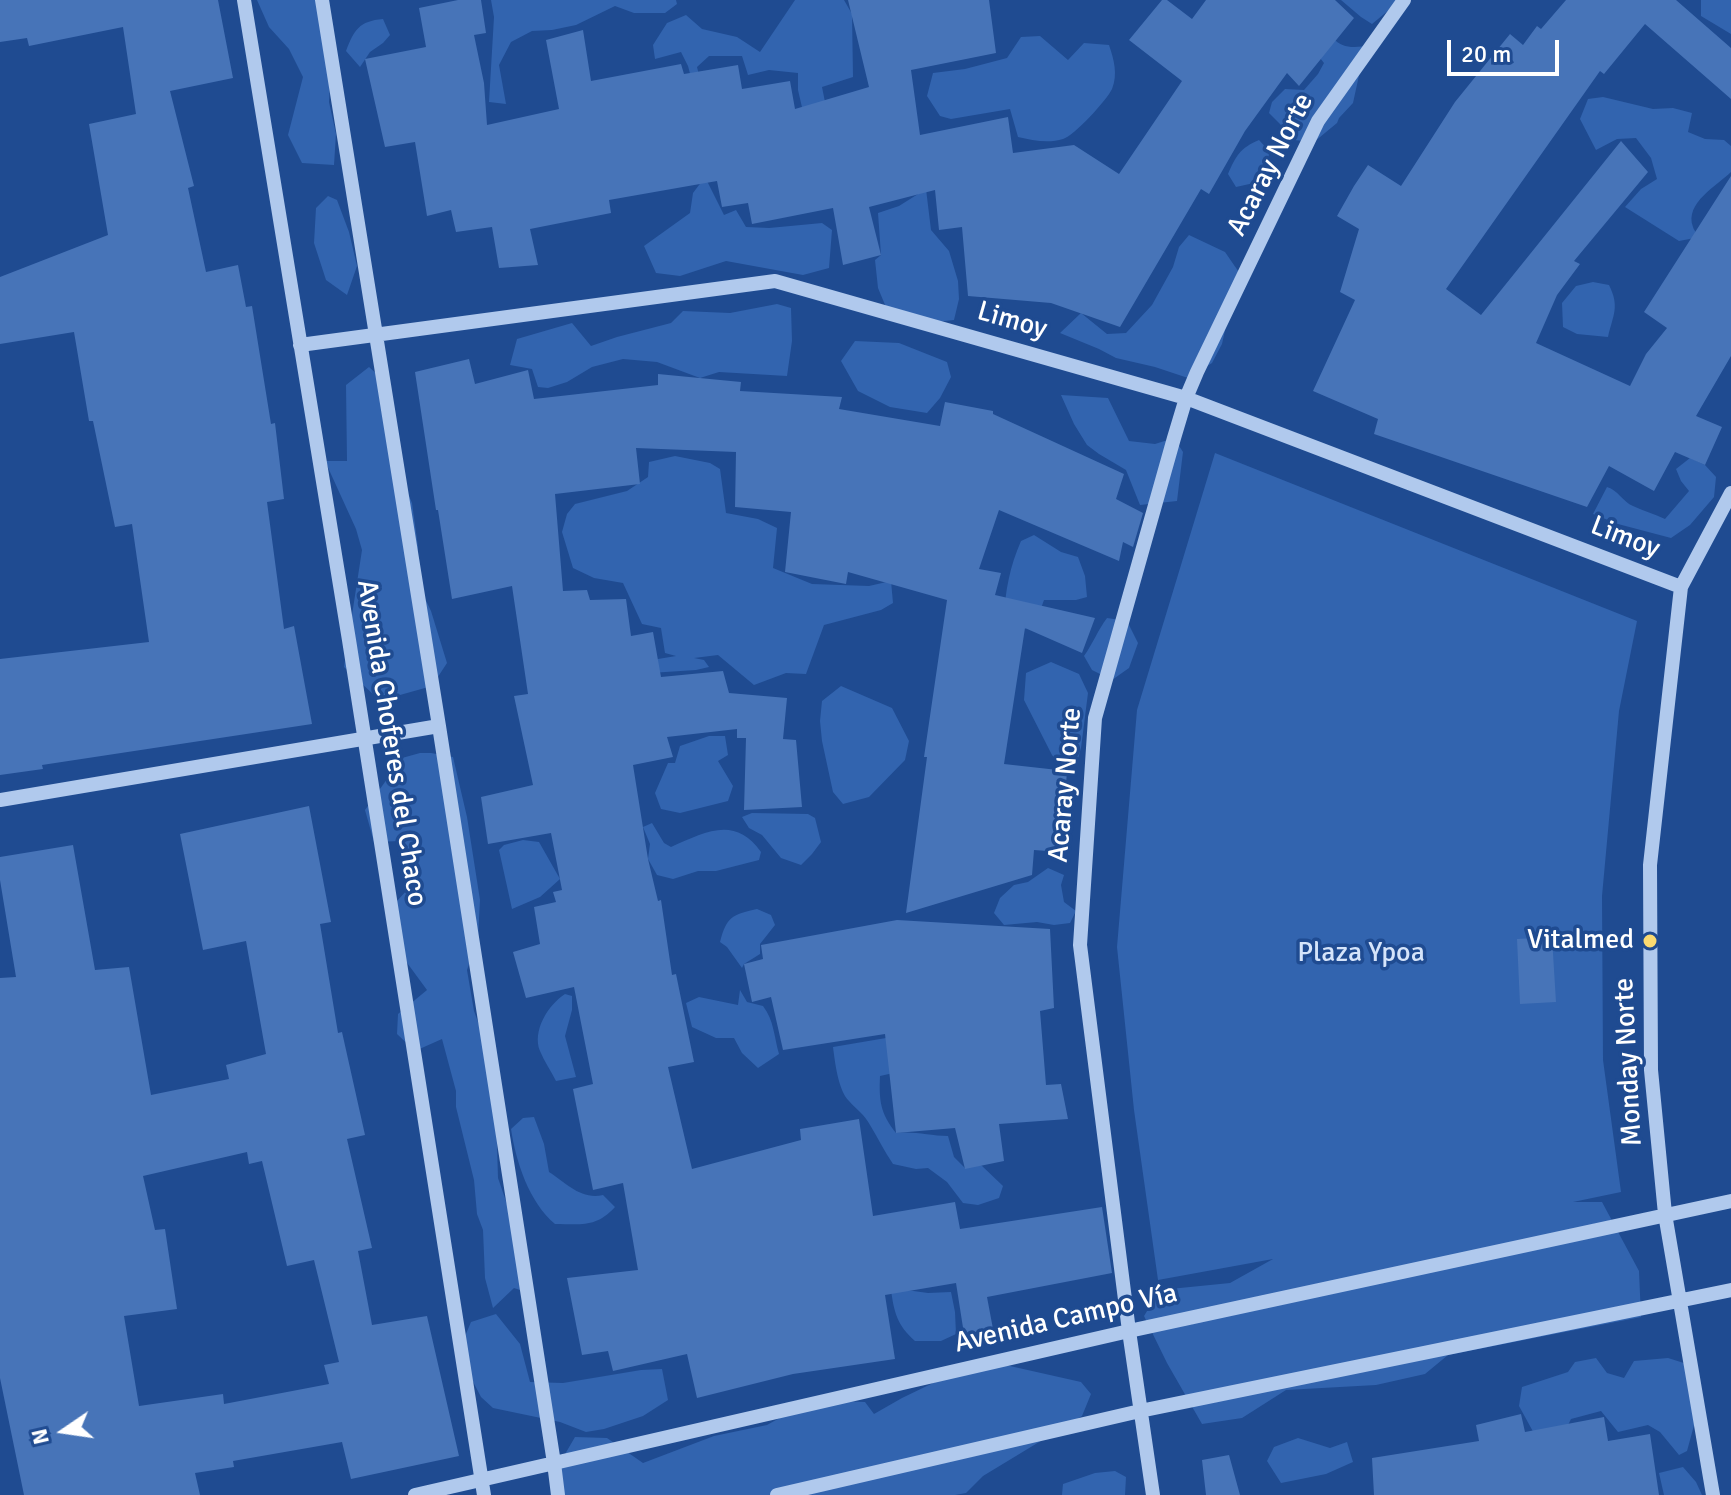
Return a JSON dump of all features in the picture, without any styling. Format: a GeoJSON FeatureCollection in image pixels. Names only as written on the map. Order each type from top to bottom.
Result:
{"type":"FeatureCollection","features":[{"type":"Feature","properties":{"kind":"street","name":"Avenida Choferes del Chaco"},"geometry":{"type":"LineString","coordinates":[[244,0],[484,1495]]}},
{"type":"Feature","properties":{"kind":"street","name":"Avenida Choferes del Chaco"},"geometry":{"type":"LineString","coordinates":[[322,0],[558,1495]]}},
{"type":"Feature","properties":{"kind":"street","name":"Acaray Norte"},"geometry":{"type":"LineString","coordinates":[[1153,1495],[1080,945],[1095,718],[1186,398],[1318,121],[1404,0]]}},
{"type":"Feature","properties":{"kind":"street","name":"Limoy"},"geometry":{"type":"LineString","coordinates":[[300,345],[775,281],[1186,398],[1681,587]]}},
{"type":"Feature","properties":{"kind":"street","name":"Monday Norte"},"geometry":{"type":"LineString","coordinates":[[1713,1495],[1665,1214],[1651,1070],[1650,865],[1681,587],[1731,493]]}},
{"type":"Feature","properties":{"kind":"street"},"geometry":{"type":"LineString","coordinates":[[0,800],[439,726]]}},
{"type":"Feature","properties":{"kind":"street","name":"Avenida Campo Vía"},"geometry":{"type":"LineString","coordinates":[[415,1495],[1129,1331],[1731,1201]]}},
{"type":"Feature","properties":{"kind":"street"},"geometry":{"type":"LineString","coordinates":[[777,1495],[1140,1411],[1731,1290]]}},
{"type":"Feature","properties":{"kind":"green space"},"geometry":{"type":"Polygon","coordinates":[[[257,0],[327,0],[332,37],[329,102],[336,134],[334,165],[302,163],[288,135],[303,77],[289,49],[269,27],[257,0]]]}},
{"type":"Feature","properties":{"kind":"green space"},"geometry":{"type":"Polygon","coordinates":[[[491,0],[676,0],[677,4],[665,13],[634,13],[615,6],[576,25],[532,31],[511,42],[499,65],[506,104],[489,102],[494,17],[491,0]]]}},
{"type":"Feature","properties":{"kind":"green space"},"geometry":{"type":"Polygon","coordinates":[[[795,0],[844,0],[852,14],[853,77],[822,87],[829,122],[804,116],[798,73],[769,70],[748,75],[742,56],[709,56],[697,67],[702,87],[693,85],[681,52],[655,59],[653,45],[667,23],[686,15],[702,29],[737,37],[760,52],[795,0]]]}},
{"type":"Feature","properties":{"kind":"green space"},"geometry":{"type":"Polygon","coordinates":[[[1341,0],[1401,0],[1372,24],[1341,0]]]}},
{"type":"Feature","properties":{"kind":"green space"},"geometry":{"type":"Polygon","coordinates":[[[1701,0],[1731,0],[1731,34],[1701,16],[1701,0]]]}},
{"type":"Feature","properties":{"kind":"green space"},"geometry":{"type":"Polygon","coordinates":[[[383,19],[390,35],[370,52],[360,67],[346,51],[352,37],[363,24],[383,19]]]}},
{"type":"Feature","properties":{"kind":"green space"},"geometry":{"type":"Polygon","coordinates":[[[1040,36],[1068,60],[1084,43],[1109,45],[1115,72],[1112,89],[1075,131],[1063,139],[1052,141],[1018,137],[1010,109],[951,119],[940,116],[927,96],[933,73],[965,69],[1007,58],[1021,37],[1040,36]]]}},
{"type":"Feature","properties":{"kind":"green space"},"geometry":{"type":"Polygon","coordinates":[[[1333,38],[1350,47],[1370,45],[1363,57],[1353,103],[1337,123],[1314,142],[1294,140],[1269,113],[1272,102],[1285,89],[1304,90],[1324,63],[1316,53],[1333,38]]]}},
{"type":"Feature","properties":{"kind":"green space"},"geometry":{"type":"Polygon","coordinates":[[[1603,97],[1653,109],[1673,108],[1692,113],[1688,132],[1705,139],[1724,140],[1731,146],[1731,172],[1704,195],[1693,210],[1693,227],[1700,237],[1679,241],[1625,207],[1641,189],[1657,179],[1651,158],[1636,138],[1617,139],[1596,150],[1580,119],[1588,99],[1603,97]]]}},
{"type":"Feature","properties":{"kind":"green space"},"geometry":{"type":"Polygon","coordinates":[[[1259,140],[1269,151],[1268,170],[1254,183],[1236,187],[1228,174],[1236,157],[1259,140]]]}},
{"type":"Feature","properties":{"kind":"green space"},"geometry":{"type":"Polygon","coordinates":[[[705,177],[724,215],[736,210],[746,227],[822,223],[832,230],[829,268],[803,275],[726,261],[680,276],[656,273],[644,246],[690,213],[693,193],[705,177]]]}},
{"type":"Feature","properties":{"kind":"green space"},"geometry":{"type":"Polygon","coordinates":[[[926,189],[931,230],[949,251],[958,281],[959,299],[954,320],[927,323],[888,312],[878,288],[875,260],[881,255],[878,213],[899,206],[926,189]]]}},
{"type":"Feature","properties":{"kind":"green space"},"geometry":{"type":"Polygon","coordinates":[[[328,196],[337,200],[357,266],[347,295],[326,280],[314,243],[316,208],[328,196]]]}},
{"type":"Feature","properties":{"kind":"green space"},"geometry":{"type":"Polygon","coordinates":[[[1189,235],[1225,252],[1245,281],[1231,303],[1222,344],[1212,363],[1188,378],[1116,358],[1060,333],[1081,313],[1107,334],[1126,333],[1152,305],[1173,267],[1179,247],[1189,235]]]}},
{"type":"Feature","properties":{"kind":"green space"},"geometry":{"type":"Polygon","coordinates":[[[1593,282],[1609,285],[1614,299],[1608,337],[1577,334],[1563,327],[1562,303],[1576,286],[1593,282]]]}},
{"type":"Feature","properties":{"kind":"green space"},"geometry":{"type":"Polygon","coordinates":[[[777,304],[791,308],[792,341],[787,376],[719,372],[700,378],[657,362],[623,359],[592,367],[567,382],[548,388],[538,387],[532,369],[510,365],[517,339],[572,323],[591,346],[671,323],[683,311],[730,313],[777,304]]]}},
{"type":"Feature","properties":{"kind":"green space"},"geometry":{"type":"Polygon","coordinates":[[[855,341],[899,343],[947,362],[951,377],[940,398],[927,413],[890,407],[858,391],[841,361],[855,341]]]}},
{"type":"Feature","properties":{"kind":"green space"},"geometry":{"type":"Polygon","coordinates":[[[369,367],[388,384],[397,468],[412,503],[418,547],[415,578],[431,611],[447,663],[432,686],[400,695],[375,696],[344,667],[362,550],[356,529],[325,461],[347,461],[346,385],[369,367]]]}},
{"type":"Feature","properties":{"kind":"green space"},"geometry":{"type":"Polygon","coordinates":[[[1061,395],[1108,398],[1129,441],[1155,444],[1174,438],[1183,452],[1177,501],[1140,505],[1126,470],[1087,445],[1061,395]]]}},
{"type":"Feature","properties":{"kind":"green space","name":"Plaza Ypoa"},"geometry":{"type":"Polygon","coordinates":[[[1215,453],[1637,621],[1619,711],[1602,896],[1603,1060],[1621,1192],[1573,1202],[1602,1202],[1639,1271],[1641,1317],[1448,1355],[1425,1374],[1376,1385],[1286,1390],[1242,1418],[1202,1424],[1144,1316],[1160,1290],[1230,1283],[1273,1259],[1158,1280],[1134,1110],[1117,947],[1137,710],[1215,453]]]}},
{"type":"Feature","properties":{"kind":"green space"},"geometry":{"type":"Polygon","coordinates":[[[675,456],[710,463],[720,469],[726,513],[758,519],[777,528],[773,568],[812,584],[869,586],[891,581],[893,603],[881,610],[824,625],[806,674],[786,673],[754,685],[718,655],[694,658],[704,660],[709,667],[696,670],[635,674],[658,659],[676,656],[665,653],[661,628],[642,624],[623,583],[594,578],[573,568],[562,532],[567,514],[575,504],[627,491],[648,477],[649,462],[675,456]]]}},
{"type":"Feature","properties":{"kind":"green space"},"geometry":{"type":"Polygon","coordinates":[[[1690,458],[1705,465],[1716,477],[1714,497],[1690,525],[1671,538],[1593,514],[1607,487],[1629,504],[1665,519],[1689,491],[1676,469],[1690,458]]]}},
{"type":"Feature","properties":{"kind":"green space"},"geometry":{"type":"Polygon","coordinates":[[[1034,535],[1061,552],[1078,557],[1085,576],[1087,597],[1044,600],[1035,625],[1022,630],[1004,619],[1006,599],[1011,569],[1021,541],[1034,535]]]}},
{"type":"Feature","properties":{"kind":"green space"},"geometry":{"type":"Polygon","coordinates":[[[1107,618],[1127,621],[1138,643],[1129,668],[1112,680],[1092,670],[1084,656],[1107,618]]]}},
{"type":"Feature","properties":{"kind":"green space"},"geometry":{"type":"Polygon","coordinates":[[[1051,662],[1079,674],[1088,693],[1077,762],[1061,766],[1052,755],[1024,700],[1026,673],[1051,662]]]}},
{"type":"Feature","properties":{"kind":"green space"},"geometry":{"type":"Polygon","coordinates":[[[841,686],[892,708],[909,741],[905,760],[869,797],[843,804],[833,792],[820,721],[822,701],[841,686]]]}},
{"type":"Feature","properties":{"kind":"green space"},"geometry":{"type":"Polygon","coordinates":[[[709,736],[725,736],[728,755],[718,761],[733,786],[728,801],[680,813],[661,809],[655,793],[668,763],[675,763],[680,746],[709,736]]]}},
{"type":"Feature","properties":{"kind":"green space"},"geometry":{"type":"Polygon","coordinates":[[[420,753],[453,757],[467,817],[480,900],[478,938],[467,970],[474,1011],[489,1052],[496,1113],[498,1178],[518,1236],[523,1291],[514,1288],[493,1308],[485,1278],[483,1230],[477,1214],[474,1180],[442,1039],[415,1051],[397,1034],[398,1014],[427,990],[391,941],[386,913],[408,889],[415,867],[400,841],[374,842],[365,810],[402,758],[420,753]]]}},
{"type":"Feature","properties":{"kind":"green space"},"geometry":{"type":"Polygon","coordinates":[[[752,813],[808,814],[815,818],[821,842],[801,865],[781,858],[762,835],[749,828],[742,817],[752,813]]]}},
{"type":"Feature","properties":{"kind":"green space"},"geometry":{"type":"Polygon","coordinates":[[[652,823],[664,843],[671,847],[708,832],[730,830],[751,841],[761,852],[759,860],[716,871],[698,871],[673,879],[657,875],[648,859],[650,844],[643,827],[652,823]]]}},
{"type":"Feature","properties":{"kind":"green space"},"geometry":{"type":"Polygon","coordinates":[[[523,840],[539,842],[560,879],[540,897],[512,909],[499,850],[504,845],[523,840]]]}},
{"type":"Feature","properties":{"kind":"green space"},"geometry":{"type":"Polygon","coordinates":[[[1048,868],[1064,875],[1061,885],[1064,902],[1076,911],[1070,923],[1004,925],[994,913],[1000,898],[1014,885],[1028,882],[1048,868]]]}},
{"type":"Feature","properties":{"kind":"green space"},"geometry":{"type":"Polygon","coordinates":[[[757,909],[771,915],[775,925],[760,944],[760,954],[742,968],[720,942],[732,918],[757,909]]]}},
{"type":"Feature","properties":{"kind":"green space"},"geometry":{"type":"Polygon","coordinates":[[[740,990],[747,1002],[763,1006],[779,1054],[758,1068],[742,1053],[734,1038],[716,1038],[692,1027],[686,1003],[699,997],[738,1005],[740,990]]]}},
{"type":"Feature","properties":{"kind":"green space"},"geometry":{"type":"Polygon","coordinates":[[[565,994],[572,996],[572,1010],[565,1036],[576,1077],[556,1081],[540,1051],[538,1035],[543,1019],[565,994]]]}},
{"type":"Feature","properties":{"kind":"green space"},"geometry":{"type":"Polygon","coordinates":[[[886,1038],[898,1072],[880,1076],[882,1106],[891,1126],[896,1133],[948,1136],[954,1157],[965,1168],[981,1165],[1003,1186],[999,1198],[978,1205],[963,1203],[947,1182],[928,1168],[893,1164],[868,1121],[845,1096],[833,1047],[886,1038]]]}},
{"type":"Feature","properties":{"kind":"green space"},"geometry":{"type":"Polygon","coordinates":[[[534,1117],[544,1144],[549,1172],[581,1193],[603,1195],[615,1207],[601,1219],[580,1224],[555,1224],[538,1205],[520,1168],[511,1129],[523,1118],[534,1117]]]}},
{"type":"Feature","properties":{"kind":"green space"},"geometry":{"type":"Polygon","coordinates":[[[891,1290],[951,1292],[956,1334],[941,1341],[915,1341],[900,1324],[895,1312],[891,1290]]]}},
{"type":"Feature","properties":{"kind":"green space"},"geometry":{"type":"Polygon","coordinates":[[[496,1314],[520,1344],[530,1382],[563,1383],[662,1369],[668,1400],[643,1416],[586,1432],[560,1422],[493,1408],[481,1397],[458,1353],[471,1322],[496,1314]]]}},
{"type":"Feature","properties":{"kind":"green space"},"geometry":{"type":"Polygon","coordinates":[[[1596,1358],[1607,1373],[1624,1378],[1634,1361],[1668,1358],[1687,1364],[1696,1418],[1687,1451],[1679,1455],[1660,1432],[1648,1425],[1618,1432],[1601,1411],[1571,1419],[1563,1435],[1536,1437],[1519,1406],[1522,1387],[1568,1372],[1575,1362],[1596,1358]]]}},
{"type":"Feature","properties":{"kind":"green space"},"geometry":{"type":"Polygon","coordinates":[[[1001,1364],[1081,1382],[1091,1394],[1082,1416],[983,1476],[966,1493],[560,1495],[561,1461],[575,1437],[607,1438],[643,1463],[714,1436],[767,1425],[812,1400],[865,1402],[874,1414],[960,1370],[1001,1364]]]}},
{"type":"Feature","properties":{"kind":"green space"},"geometry":{"type":"Polygon","coordinates":[[[1298,1438],[1330,1448],[1347,1442],[1353,1462],[1326,1474],[1281,1483],[1267,1461],[1274,1447],[1298,1438]]]}},
{"type":"Feature","properties":{"kind":"green space"},"geometry":{"type":"Polygon","coordinates":[[[1683,1467],[1702,1495],[1664,1495],[1659,1473],[1683,1467]]]}},
{"type":"Feature","properties":{"kind":"green space"},"geometry":{"type":"Polygon","coordinates":[[[1115,1471],[1126,1477],[1125,1495],[1062,1495],[1063,1484],[1095,1473],[1115,1471]]]}},
{"type":"Feature","properties":{"kind":"building"},"geometry":{"type":"Polygon","coordinates":[[[0,0],[218,0],[233,78],[170,91],[194,186],[188,188],[206,272],[238,265],[246,307],[252,306],[271,424],[275,423],[284,499],[267,502],[284,629],[294,626],[312,724],[42,765],[43,769],[0,775],[0,659],[149,642],[132,524],[115,527],[93,421],[89,421],[74,332],[0,344],[0,277],[108,235],[89,124],[136,114],[123,27],[29,46],[27,38],[0,42],[0,0]]]}},
{"type":"Feature","properties":{"kind":"building"},"geometry":{"type":"Polygon","coordinates":[[[458,0],[481,0],[486,33],[474,35],[484,83],[487,125],[559,109],[546,40],[583,30],[591,81],[681,64],[684,74],[738,65],[742,89],[790,81],[795,109],[869,87],[848,0],[989,0],[996,53],[911,70],[920,135],[1008,117],[1013,153],[1074,145],[1119,174],[1182,81],[1129,40],[1162,0],[1167,0],[1192,19],[1206,0],[1335,0],[1354,18],[1299,86],[1287,73],[1245,131],[1209,194],[1201,189],[1120,327],[1051,303],[968,296],[962,227],[939,230],[935,190],[869,207],[881,255],[843,265],[833,208],[752,224],[748,203],[722,207],[717,181],[609,200],[611,213],[530,229],[538,265],[499,268],[492,227],[456,232],[451,210],[427,216],[415,142],[385,147],[365,59],[426,47],[419,8],[458,0]]]}},
{"type":"Feature","properties":{"kind":"building"},"geometry":{"type":"Polygon","coordinates":[[[1566,0],[1676,0],[1731,48],[1731,99],[1645,24],[1604,74],[1600,71],[1446,289],[1481,315],[1621,141],[1648,172],[1574,261],[1580,264],[1557,295],[1536,343],[1630,386],[1646,354],[1667,328],[1644,312],[1731,176],[1731,356],[1696,416],[1722,427],[1705,465],[1675,452],[1654,491],[1609,466],[1587,507],[1374,434],[1378,419],[1313,391],[1355,300],[1340,292],[1359,229],[1337,216],[1354,186],[1368,165],[1401,186],[1455,102],[1510,34],[1523,45],[1537,26],[1541,29],[1566,0]]]}},
{"type":"Feature","properties":{"kind":"building"},"geometry":{"type":"Polygon","coordinates":[[[469,359],[475,384],[528,370],[534,399],[658,385],[658,374],[741,382],[740,391],[842,397],[839,409],[940,426],[945,402],[993,411],[993,414],[1124,474],[1116,499],[1143,513],[1133,547],[1123,542],[1119,561],[999,510],[979,569],[1001,573],[995,595],[1095,618],[1082,653],[1025,628],[1004,764],[1067,771],[1061,852],[1034,850],[1032,875],[906,913],[927,757],[924,757],[947,600],[848,572],[846,584],[785,572],[791,512],[735,507],[736,452],[636,448],[640,484],[555,494],[563,591],[587,590],[590,600],[626,599],[631,636],[653,632],[661,677],[723,671],[729,693],[787,698],[783,739],[796,740],[802,807],[744,810],[746,738],[737,738],[737,729],[667,737],[673,757],[633,765],[648,859],[658,901],[661,900],[672,975],[676,974],[694,1062],[668,1067],[692,1169],[801,1140],[800,1129],[859,1119],[873,1216],[955,1202],[960,1229],[1102,1207],[1112,1273],[987,1297],[993,1329],[964,1334],[956,1283],[885,1295],[895,1359],[793,1374],[697,1398],[687,1354],[613,1371],[608,1351],[582,1355],[567,1278],[638,1270],[623,1183],[593,1190],[573,1089],[593,1084],[574,987],[526,998],[513,952],[540,944],[534,907],[556,902],[553,892],[562,890],[551,833],[488,844],[481,797],[533,785],[514,696],[528,694],[512,586],[452,599],[415,372],[469,359]]]}},
{"type":"Feature","properties":{"kind":"building"},"geometry":{"type":"Polygon","coordinates":[[[309,806],[331,922],[320,924],[338,1033],[342,1032],[365,1135],[347,1139],[372,1248],[358,1251],[372,1325],[427,1316],[459,1456],[351,1479],[342,1442],[233,1461],[234,1467],[195,1473],[200,1495],[24,1495],[0,1378],[0,978],[16,977],[0,880],[0,857],[73,845],[95,970],[129,967],[151,1095],[229,1079],[226,1065],[266,1054],[246,941],[203,950],[180,834],[309,806]],[[247,1152],[143,1176],[155,1230],[165,1229],[177,1309],[124,1316],[139,1406],[223,1394],[224,1404],[329,1384],[324,1365],[339,1362],[314,1260],[287,1266],[262,1161],[249,1164],[247,1152]]]}},
{"type":"Feature","properties":{"kind":"building"},"geometry":{"type":"Polygon","coordinates":[[[897,920],[1050,929],[1054,1008],[1040,1011],[1046,1085],[1061,1084],[1068,1119],[999,1124],[1004,1161],[965,1169],[955,1128],[896,1133],[885,1034],[783,1050],[771,997],[752,1002],[744,964],[763,959],[761,945],[897,920]]]}},
{"type":"Feature","properties":{"kind":"building"},"geometry":{"type":"Polygon","coordinates":[[[1552,937],[1556,1002],[1520,1004],[1517,939],[1552,937]]]}},
{"type":"Feature","properties":{"kind":"building"},"geometry":{"type":"Polygon","coordinates":[[[1521,1414],[1525,1432],[1604,1417],[1608,1441],[1650,1434],[1659,1495],[1374,1495],[1372,1458],[1479,1441],[1476,1425],[1521,1414]]]}},
{"type":"Feature","properties":{"kind":"building"},"geometry":{"type":"Polygon","coordinates":[[[1229,1455],[1240,1495],[1206,1495],[1202,1460],[1229,1455]]]}},
{"type":"Feature","properties":{"kind":"place","name":"Vitalmed"},"geometry":{"type":"Point","coordinates":[1650,941]}}]}
